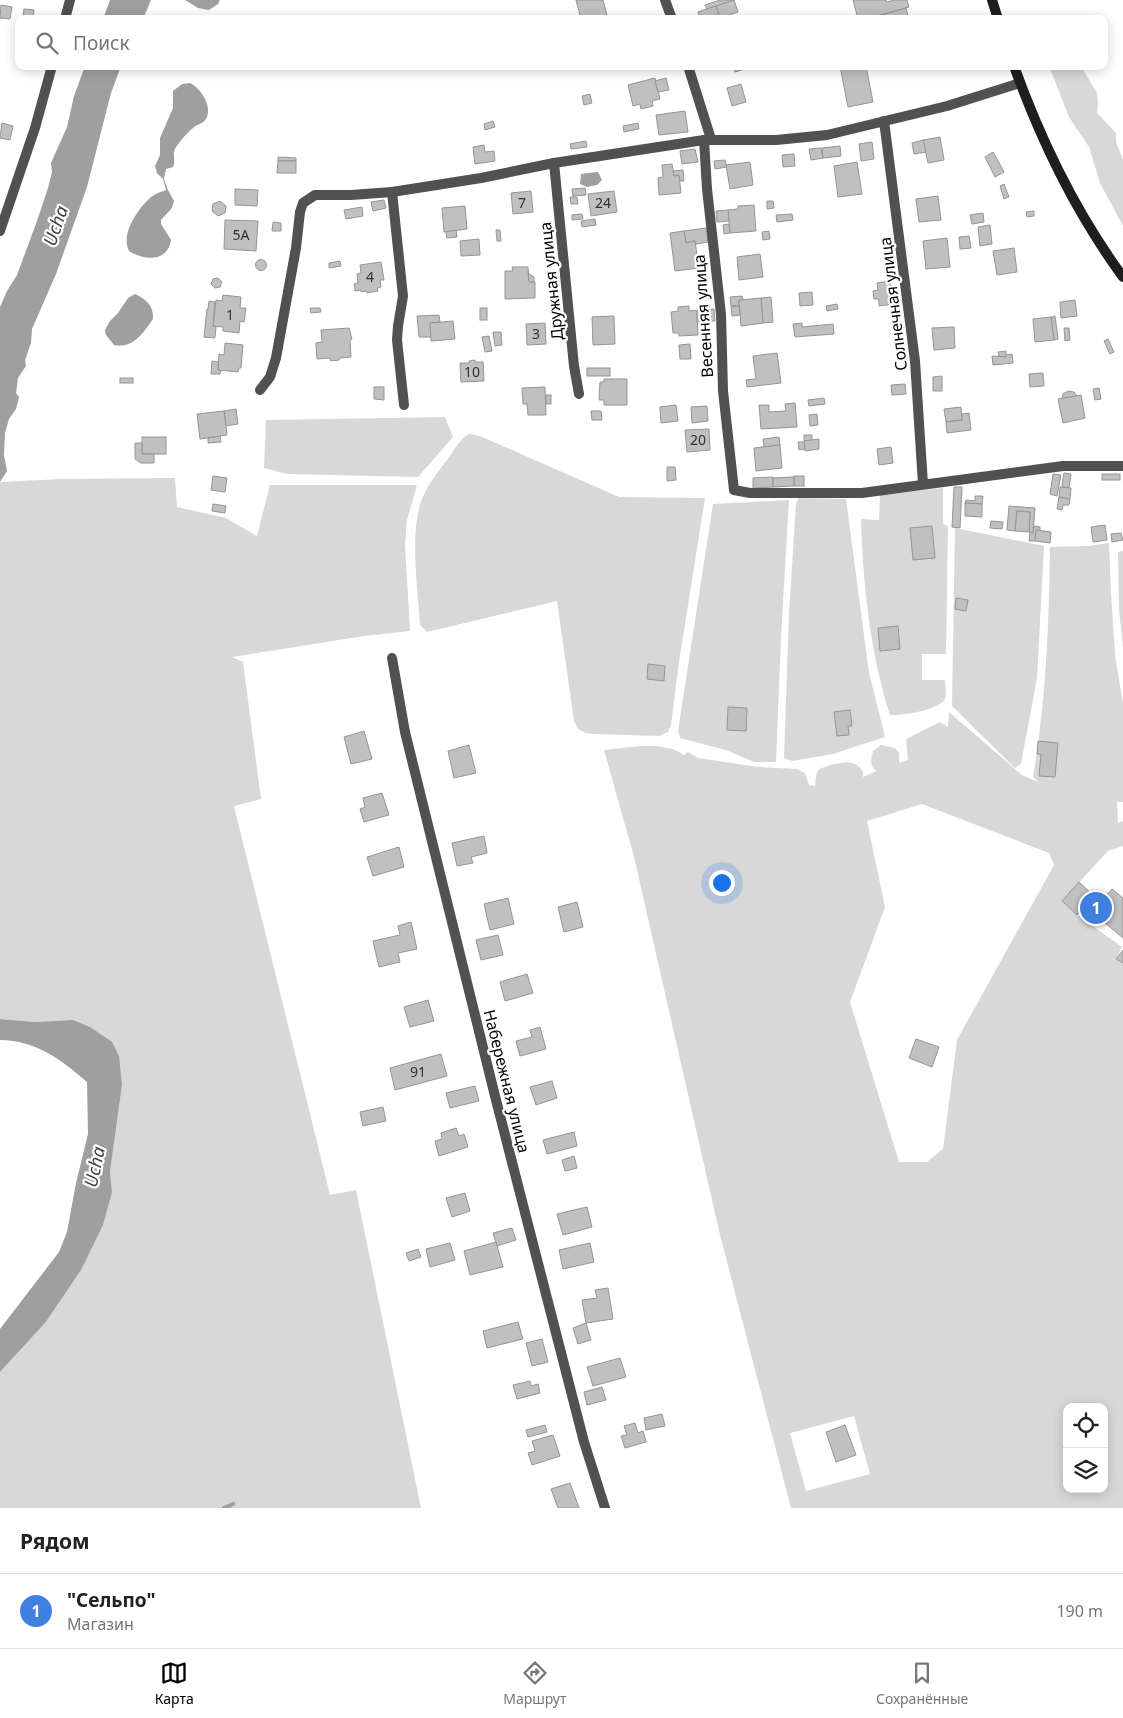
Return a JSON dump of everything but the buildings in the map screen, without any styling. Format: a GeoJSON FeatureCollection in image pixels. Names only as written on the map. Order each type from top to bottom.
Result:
{"type":"FeatureCollection","features":[{"type":"Feature","properties":{"kind":"main road"},"geometry":{"type":"LineString","coordinates":[[992,0],[997,15]]}},
{"type":"Feature","properties":{"kind":"main road"},"geometry":{"type":"LineString","coordinates":[[1015,70],[1036,123],[1059,173],[1086,221],[1123,277]]}},
{"type":"Feature","properties":{"kind":"street"},"geometry":{"type":"LineString","coordinates":[[66,15],[70,0]]}},
{"type":"Feature","properties":{"kind":"street"},"geometry":{"type":"LineString","coordinates":[[665,0],[671,15]]}},
{"type":"Feature","properties":{"kind":"street"},"geometry":{"type":"LineString","coordinates":[[0,231],[35,128],[51,70]]}},
{"type":"Feature","properties":{"kind":"street","name":"Весенняя улица"},"geometry":{"type":"LineString","coordinates":[[689,70],[707,139],[707,189],[721,314],[723,391],[734,490],[750,493],[862,493],[923,484]]}},
{"type":"Feature","properties":{"kind":"street"},"geometry":{"type":"LineString","coordinates":[[260,390],[270,376],[276,358],[296,248],[300,212],[303,203],[315,195],[392,192],[481,178],[554,163],[707,139],[776,140],[828,135],[968,100],[1020,83]]}},
{"type":"Feature","properties":{"kind":"street","name":"Солнечная улица"},"geometry":{"type":"LineString","coordinates":[[884,121],[915,361],[923,484]]}},
{"type":"Feature","properties":{"kind":"street","name":"Дружная улица"},"geometry":{"type":"LineString","coordinates":[[554,163],[574,366],[579,394]]}},
{"type":"Feature","properties":{"kind":"street"},"geometry":{"type":"LineString","coordinates":[[392,192],[403,296],[397,340],[404,405]]}},
{"type":"Feature","properties":{"kind":"street"},"geometry":{"type":"LineString","coordinates":[[923,484],[1063,466],[1123,466]]}},
{"type":"Feature","properties":{"kind":"street","name":"Набережная улица"},"geometry":{"type":"LineString","coordinates":[[392,658],[405,732],[495,1096],[584,1442],[605,1508]]}},
{"type":"Feature","properties":{"kind":"shaded area"},"geometry":{"type":"Polygon","coordinates":[[[1051,70],[1083,70],[1097,93],[1097,113],[1116,133],[1116,142],[1123,160],[1123,226],[1100,183],[1089,147],[1069,117],[1051,70]]]}},
{"type":"Feature","properties":{"kind":"shaded area"},"geometry":{"type":"Polygon","coordinates":[[[445,417],[453,437],[418,477],[287,474],[264,468],[266,420],[445,417]]]}},
{"type":"Feature","properties":{"kind":"shaded area"},"geometry":{"type":"Polygon","coordinates":[[[469,434],[480,436],[619,497],[705,498],[671,725],[668,732],[659,736],[593,734],[578,729],[574,721],[557,601],[427,632],[420,625],[415,561],[418,513],[430,483],[460,442],[469,434]]]}},
{"type":"Feature","properties":{"kind":"shaded area"},"geometry":{"type":"Polygon","coordinates":[[[175,478],[177,507],[226,518],[257,536],[270,485],[417,485],[407,520],[405,544],[410,631],[364,636],[232,657],[243,662],[261,799],[234,806],[330,1195],[356,1190],[421,1508],[0,1508],[0,1372],[45,1323],[112,1192],[110,1172],[122,1085],[73,1020],[35,1022],[0,1019],[0,482],[61,479],[175,478]]]}},
{"type":"Feature","properties":{"kind":"shaded area"},"geometry":{"type":"Polygon","coordinates":[[[943,488],[943,524],[948,526],[946,654],[922,654],[922,680],[945,680],[946,697],[942,703],[928,709],[890,715],[877,667],[869,618],[861,519],[879,520],[880,495],[943,488]]]}},
{"type":"Feature","properties":{"kind":"shaded area"},"geometry":{"type":"Polygon","coordinates":[[[799,498],[846,499],[869,673],[885,737],[833,754],[792,761],[784,758],[789,614],[796,503],[799,498]]]}},
{"type":"Feature","properties":{"kind":"shaded area"},"geometry":{"type":"Polygon","coordinates":[[[789,500],[776,762],[754,762],[726,750],[680,738],[678,731],[713,504],[789,500]]]}},
{"type":"Feature","properties":{"kind":"shaded area"},"geometry":{"type":"Polygon","coordinates":[[[955,528],[1044,546],[1037,678],[1021,764],[1015,768],[952,706],[955,528]]]}},
{"type":"Feature","properties":{"kind":"shaded area"},"geometry":{"type":"Polygon","coordinates":[[[1109,543],[1115,655],[1123,704],[1123,802],[1117,802],[1118,823],[1123,821],[1123,846],[1108,851],[1062,901],[1077,915],[1122,947],[1116,959],[1123,963],[1123,1508],[791,1508],[720,1235],[634,857],[604,750],[656,746],[675,750],[684,755],[688,752],[698,758],[758,767],[797,769],[805,773],[809,785],[815,786],[818,771],[830,765],[844,762],[853,763],[863,772],[863,777],[877,771],[871,763],[873,751],[881,745],[895,748],[899,753],[899,763],[908,760],[906,739],[940,722],[948,727],[949,712],[1022,775],[1038,782],[1033,777],[1041,720],[1046,662],[1050,547],[1088,546],[1109,543]],[[922,804],[867,821],[885,907],[850,1002],[899,1162],[927,1162],[943,1149],[957,1040],[1054,865],[1049,853],[922,804]],[[854,1416],[790,1433],[806,1491],[870,1474],[854,1416]]]}},
{"type":"Feature","properties":{"kind":"shaded area"},"geometry":{"type":"Polygon","coordinates":[[[1123,551],[1123,648],[1119,609],[1118,552],[1123,551]]]}},
{"type":"Feature","properties":{"kind":"water"},"geometry":{"type":"Polygon","coordinates":[[[110,0],[151,0],[145,15],[104,15],[110,0]]]}},
{"type":"Feature","properties":{"kind":"water"},"geometry":{"type":"Polygon","coordinates":[[[185,0],[220,0],[218,4],[209,10],[198,8],[185,0]]]}},
{"type":"Feature","properties":{"kind":"water","name":"Ucha"},"geometry":{"type":"Polygon","coordinates":[[[84,70],[120,70],[111,93],[87,187],[56,274],[32,329],[31,343],[25,360],[26,366],[18,378],[16,393],[19,397],[16,409],[9,419],[5,433],[4,455],[7,471],[0,482],[0,307],[17,275],[37,221],[52,172],[51,163],[67,127],[74,96],[84,70]]]}},
{"type":"Feature","properties":{"kind":"water"},"geometry":{"type":"Polygon","coordinates":[[[190,83],[205,98],[208,114],[205,121],[193,128],[179,143],[174,151],[173,167],[166,169],[164,179],[174,201],[172,208],[161,220],[161,224],[171,240],[169,247],[160,256],[154,258],[141,257],[129,251],[127,237],[129,229],[136,214],[146,202],[155,194],[166,190],[163,179],[157,173],[155,166],[160,155],[160,138],[173,108],[173,91],[182,84],[190,83]]]}},
{"type":"Feature","properties":{"kind":"water"},"geometry":{"type":"Polygon","coordinates":[[[598,172],[602,180],[597,185],[587,187],[580,184],[581,174],[598,172]]]}},
{"type":"Feature","properties":{"kind":"water"},"geometry":{"type":"Polygon","coordinates":[[[135,294],[143,298],[151,307],[153,319],[137,339],[127,345],[114,345],[106,335],[105,330],[128,298],[135,294]]]}},
{"type":"Feature","properties":{"kind":"water","name":"Ucha"},"geometry":{"type":"Polygon","coordinates":[[[0,1019],[35,1022],[73,1020],[90,1027],[112,1042],[119,1056],[122,1085],[110,1172],[112,1192],[103,1225],[81,1270],[45,1323],[0,1372],[0,1329],[59,1252],[67,1232],[88,1134],[87,1082],[58,1059],[36,1047],[25,1043],[0,1040],[0,1019]]]}},
{"type":"Feature","properties":{"kind":"waterway"},"geometry":{"type":"LineString","coordinates":[[224,1508],[233,1504]]}},
{"type":"Feature","properties":{"kind":"place","name":"\"Сельпо\""},"geometry":{"type":"Point","coordinates":[1096,908]}}]}
